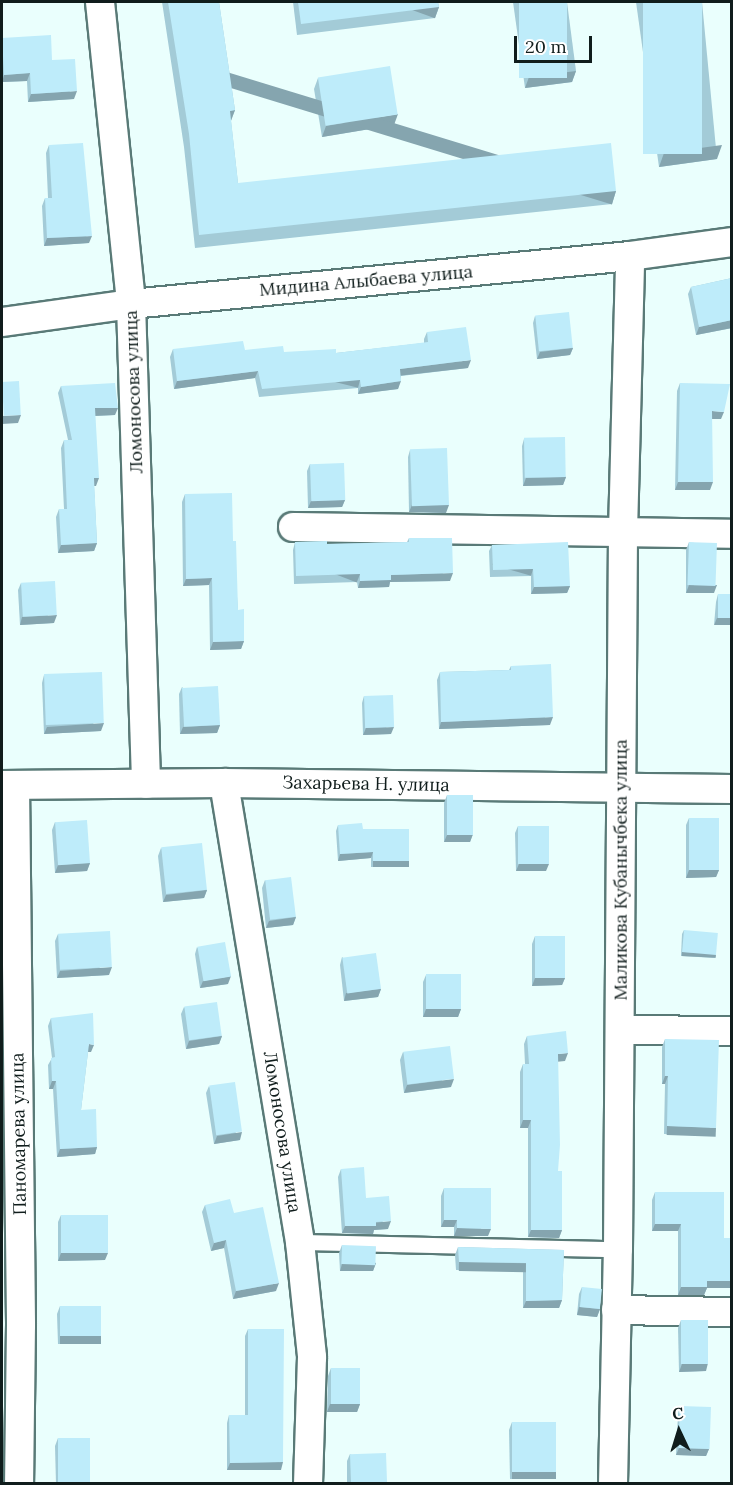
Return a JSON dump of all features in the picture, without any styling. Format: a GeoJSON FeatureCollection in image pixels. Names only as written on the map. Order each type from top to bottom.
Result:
{"type":"FeatureCollection","features":[{"type":"Feature","properties":{"kind":"street","name":"Ломоносова улица"},"geometry":{"type":"LineString","coordinates":[[100,2],[131,304],[146,784]]}},
{"type":"Feature","properties":{"kind":"street","name":"Мидина Алыбаева улица"},"geometry":{"type":"LineString","coordinates":[[2,322],[131,304],[630,256],[732,242]]}},
{"type":"Feature","properties":{"kind":"street","name":"Маликова Кубанычбека улица"},"geometry":{"type":"LineString","coordinates":[[613,1484],[618,1249],[623,532],[630,256]]}},
{"type":"Feature","properties":{"kind":"street"},"geometry":{"type":"LineString","coordinates":[[293,527],[732,534]]}},
{"type":"Feature","properties":{"kind":"street","name":"Ломоносова улица"},"geometry":{"type":"LineString","coordinates":[[224,783],[300,1242],[312,1357],[308,1484]]}},
{"type":"Feature","properties":{"kind":"street","name":"Захарьева Н. улица"},"geometry":{"type":"LineString","coordinates":[[8,785],[224,783],[732,789]]}},
{"type":"Feature","properties":{"kind":"street","name":"Паномарева улица"},"geometry":{"type":"LineString","coordinates":[[8,785],[21,1325],[19,1484]]}},
{"type":"Feature","properties":{"kind":"street"},"geometry":{"type":"LineString","coordinates":[[620,1030],[732,1031]]}},
{"type":"Feature","properties":{"kind":"street"},"geometry":{"type":"LineString","coordinates":[[616,1310],[732,1312]]}},
{"type":"Feature","properties":{"kind":"lane"},"geometry":{"type":"LineString","coordinates":[[300,1242],[618,1249]]}},
{"type":"Feature","properties":{"kind":"building"},"geometry":{"type":"Polygon","coordinates":[[[168,2],[219,2],[235,110],[230,111],[238,183],[611,143],[616,191],[199,235],[189,134],[168,2]]]}},
{"type":"Feature","properties":{"kind":"building"},"geometry":{"type":"Polygon","coordinates":[[[298,2],[438,2],[439,7],[301,24],[298,2]]]}},
{"type":"Feature","properties":{"kind":"building"},"geometry":{"type":"Polygon","coordinates":[[[519,2],[567,2],[567,78],[519,78],[519,2]]]}},
{"type":"Feature","properties":{"kind":"building"},"geometry":{"type":"Polygon","coordinates":[[[643,2],[702,2],[702,154],[643,154],[643,2]]]}},
{"type":"Feature","properties":{"kind":"building"},"geometry":{"type":"Polygon","coordinates":[[[51,35],[52,60],[75,59],[77,91],[31,94],[30,73],[4,75],[2,38],[51,35]]]}},
{"type":"Feature","properties":{"kind":"building"},"geometry":{"type":"Polygon","coordinates":[[[390,66],[398,114],[326,126],[318,77],[390,66]]]}},
{"type":"Feature","properties":{"kind":"building"},"geometry":{"type":"Polygon","coordinates":[[[83,143],[92,236],[47,238],[45,198],[52,198],[49,145],[83,143]]]}},
{"type":"Feature","properties":{"kind":"building"},"geometry":{"type":"Polygon","coordinates":[[[732,278],[732,320],[699,327],[691,287],[732,278]]]}},
{"type":"Feature","properties":{"kind":"building"},"geometry":{"type":"Polygon","coordinates":[[[569,312],[573,348],[539,351],[535,316],[569,312]]]}},
{"type":"Feature","properties":{"kind":"building"},"geometry":{"type":"Polygon","coordinates":[[[466,327],[471,360],[400,369],[401,381],[361,387],[360,380],[262,389],[258,371],[177,381],[173,349],[243,341],[245,350],[283,346],[284,352],[336,349],[336,353],[428,342],[427,332],[466,327]]]}},
{"type":"Feature","properties":{"kind":"building"},"geometry":{"type":"Polygon","coordinates":[[[19,381],[21,415],[4,416],[2,382],[19,381]]]}},
{"type":"Feature","properties":{"kind":"building"},"geometry":{"type":"Polygon","coordinates":[[[115,383],[118,408],[95,408],[99,478],[94,478],[97,543],[61,545],[59,509],[67,509],[64,440],[72,440],[61,386],[115,383]]]}},
{"type":"Feature","properties":{"kind":"building"},"geometry":{"type":"Polygon","coordinates":[[[680,383],[730,384],[724,412],[712,411],[713,482],[678,482],[680,383]]]}},
{"type":"Feature","properties":{"kind":"building"},"geometry":{"type":"Polygon","coordinates":[[[565,437],[566,477],[525,478],[524,438],[565,437]]]}},
{"type":"Feature","properties":{"kind":"building"},"geometry":{"type":"Polygon","coordinates":[[[447,448],[449,505],[412,506],[410,449],[447,448]]]}},
{"type":"Feature","properties":{"kind":"building"},"geometry":{"type":"Polygon","coordinates":[[[344,463],[345,500],[311,501],[310,464],[344,463]]]}},
{"type":"Feature","properties":{"kind":"building"},"geometry":{"type":"Polygon","coordinates":[[[232,493],[238,610],[244,609],[244,641],[213,642],[212,578],[186,579],[185,494],[232,493]]]}},
{"type":"Feature","properties":{"kind":"building"},"geometry":{"type":"Polygon","coordinates":[[[409,538],[452,538],[453,573],[391,575],[391,580],[360,581],[360,574],[296,576],[295,542],[327,541],[327,544],[409,542],[409,538]]]}},
{"type":"Feature","properties":{"kind":"building"},"geometry":{"type":"Polygon","coordinates":[[[568,542],[570,586],[534,587],[533,569],[493,570],[492,545],[568,542]]]}},
{"type":"Feature","properties":{"kind":"building"},"geometry":{"type":"Polygon","coordinates":[[[689,542],[717,543],[715,586],[687,585],[689,542]]]}},
{"type":"Feature","properties":{"kind":"building"},"geometry":{"type":"Polygon","coordinates":[[[55,581],[57,615],[23,617],[21,583],[55,581]]]}},
{"type":"Feature","properties":{"kind":"building"},"geometry":{"type":"Polygon","coordinates":[[[718,594],[732,594],[732,618],[718,618],[718,594]]]}},
{"type":"Feature","properties":{"kind":"building"},"geometry":{"type":"Polygon","coordinates":[[[551,664],[553,717],[441,722],[440,672],[511,670],[511,666],[551,664]]]}},
{"type":"Feature","properties":{"kind":"building"},"geometry":{"type":"Polygon","coordinates":[[[102,672],[104,723],[46,725],[44,674],[102,672]]]}},
{"type":"Feature","properties":{"kind":"building"},"geometry":{"type":"Polygon","coordinates":[[[218,686],[220,725],[184,727],[182,688],[218,686]]]}},
{"type":"Feature","properties":{"kind":"building"},"geometry":{"type":"Polygon","coordinates":[[[393,695],[394,727],[365,728],[364,696],[393,695]]]}},
{"type":"Feature","properties":{"kind":"building"},"geometry":{"type":"Polygon","coordinates":[[[447,795],[473,795],[473,835],[447,835],[447,795]]]}},
{"type":"Feature","properties":{"kind":"building"},"geometry":{"type":"Polygon","coordinates":[[[689,818],[719,818],[719,870],[689,870],[689,818]]]}},
{"type":"Feature","properties":{"kind":"building"},"geometry":{"type":"Polygon","coordinates":[[[87,820],[90,863],[58,865],[55,822],[87,820]]]}},
{"type":"Feature","properties":{"kind":"building"},"geometry":{"type":"Polygon","coordinates":[[[362,823],[363,829],[409,829],[409,861],[373,861],[373,852],[340,854],[338,825],[362,823]]]}},
{"type":"Feature","properties":{"kind":"building"},"geometry":{"type":"Polygon","coordinates":[[[518,826],[549,826],[549,864],[518,864],[518,826]]]}},
{"type":"Feature","properties":{"kind":"building"},"geometry":{"type":"Polygon","coordinates":[[[202,843],[207,890],[166,894],[161,847],[202,843]]]}},
{"type":"Feature","properties":{"kind":"building"},"geometry":{"type":"Polygon","coordinates":[[[291,877],[296,917],[270,920],[265,880],[291,877]]]}},
{"type":"Feature","properties":{"kind":"building"},"geometry":{"type":"Polygon","coordinates":[[[684,930],[718,933],[716,955],[682,952],[684,930]]]}},
{"type":"Feature","properties":{"kind":"building"},"geometry":{"type":"Polygon","coordinates":[[[110,931],[112,967],[60,970],[58,934],[110,931]]]}},
{"type":"Feature","properties":{"kind":"building"},"geometry":{"type":"Polygon","coordinates":[[[535,936],[565,936],[565,978],[535,978],[535,936]]]}},
{"type":"Feature","properties":{"kind":"building"},"geometry":{"type":"Polygon","coordinates":[[[225,942],[231,976],[204,981],[197,947],[225,942]]]}},
{"type":"Feature","properties":{"kind":"building"},"geometry":{"type":"Polygon","coordinates":[[[376,953],[381,989],[347,993],[342,958],[376,953]]]}},
{"type":"Feature","properties":{"kind":"building"},"geometry":{"type":"Polygon","coordinates":[[[426,974],[461,974],[461,1009],[426,1009],[426,974]]]}},
{"type":"Feature","properties":{"kind":"building"},"geometry":{"type":"Polygon","coordinates":[[[217,1002],[222,1036],[189,1040],[184,1007],[217,1002]]]}},
{"type":"Feature","properties":{"kind":"building"},"geometry":{"type":"Polygon","coordinates":[[[93,1013],[94,1045],[89,1044],[81,1110],[96,1109],[97,1147],[60,1149],[56,1081],[52,1081],[51,1058],[55,1057],[51,1018],[93,1013]]]}},
{"type":"Feature","properties":{"kind":"building"},"geometry":{"type":"Polygon","coordinates":[[[566,1031],[568,1053],[558,1054],[560,1145],[558,1171],[562,1171],[562,1230],[531,1230],[531,1120],[523,1120],[523,1064],[529,1064],[527,1036],[566,1031]]]}},
{"type":"Feature","properties":{"kind":"building"},"geometry":{"type":"Polygon","coordinates":[[[665,1039],[719,1040],[716,1128],[667,1126],[668,1076],[665,1076],[665,1039]]]}},
{"type":"Feature","properties":{"kind":"building"},"geometry":{"type":"Polygon","coordinates":[[[450,1046],[454,1079],[407,1084],[403,1052],[450,1046]]]}},
{"type":"Feature","properties":{"kind":"building"},"geometry":{"type":"Polygon","coordinates":[[[235,1082],[242,1132],[216,1135],[209,1086],[235,1082]]]}},
{"type":"Feature","properties":{"kind":"building"},"geometry":{"type":"Polygon","coordinates":[[[364,1167],[366,1198],[389,1196],[391,1221],[376,1222],[376,1226],[345,1226],[341,1169],[364,1167]]]}},
{"type":"Feature","properties":{"kind":"building"},"geometry":{"type":"Polygon","coordinates":[[[444,1188],[491,1188],[491,1229],[457,1228],[457,1220],[444,1220],[444,1188]]]}},
{"type":"Feature","properties":{"kind":"building"},"geometry":{"type":"Polygon","coordinates":[[[655,1192],[724,1192],[724,1238],[732,1238],[732,1281],[707,1281],[707,1287],[681,1287],[681,1224],[655,1224],[655,1192]]]}},
{"type":"Feature","properties":{"kind":"building"},"geometry":{"type":"Polygon","coordinates":[[[230,1199],[234,1213],[263,1207],[279,1283],[236,1291],[226,1240],[214,1243],[205,1205],[230,1199]]]}},
{"type":"Feature","properties":{"kind":"building"},"geometry":{"type":"Polygon","coordinates":[[[61,1215],[108,1215],[108,1253],[61,1253],[61,1215]]]}},
{"type":"Feature","properties":{"kind":"building"},"geometry":{"type":"Polygon","coordinates":[[[342,1245],[376,1246],[375,1265],[341,1264],[342,1245]]]}},
{"type":"Feature","properties":{"kind":"building"},"geometry":{"type":"Polygon","coordinates":[[[458,1247],[564,1250],[562,1300],[526,1301],[526,1263],[459,1262],[458,1247]]]}},
{"type":"Feature","properties":{"kind":"building"},"geometry":{"type":"Polygon","coordinates":[[[582,1287],[602,1289],[600,1309],[580,1307],[582,1287]]]}},
{"type":"Feature","properties":{"kind":"building"},"geometry":{"type":"Polygon","coordinates":[[[60,1306],[101,1306],[101,1336],[60,1336],[60,1306]]]}},
{"type":"Feature","properties":{"kind":"building"},"geometry":{"type":"Polygon","coordinates":[[[681,1320],[708,1320],[708,1364],[681,1364],[681,1320]]]}},
{"type":"Feature","properties":{"kind":"building"},"geometry":{"type":"Polygon","coordinates":[[[248,1329],[284,1329],[283,1462],[230,1463],[229,1415],[248,1415],[248,1329]]]}},
{"type":"Feature","properties":{"kind":"building"},"geometry":{"type":"Polygon","coordinates":[[[331,1368],[360,1368],[360,1404],[331,1404],[331,1368]]]}},
{"type":"Feature","properties":{"kind":"building"},"geometry":{"type":"Polygon","coordinates":[[[680,1406],[711,1407],[710,1449],[679,1448],[680,1406]]]}},
{"type":"Feature","properties":{"kind":"building"},"geometry":{"type":"Polygon","coordinates":[[[512,1422],[556,1422],[556,1472],[512,1472],[512,1422]]]}},
{"type":"Feature","properties":{"kind":"building"},"geometry":{"type":"Polygon","coordinates":[[[58,1438],[90,1438],[90,1484],[58,1484],[58,1438]]]}},
{"type":"Feature","properties":{"kind":"building"},"geometry":{"type":"Polygon","coordinates":[[[386,1453],[387,1484],[351,1484],[350,1454],[386,1453]]]}}]}
